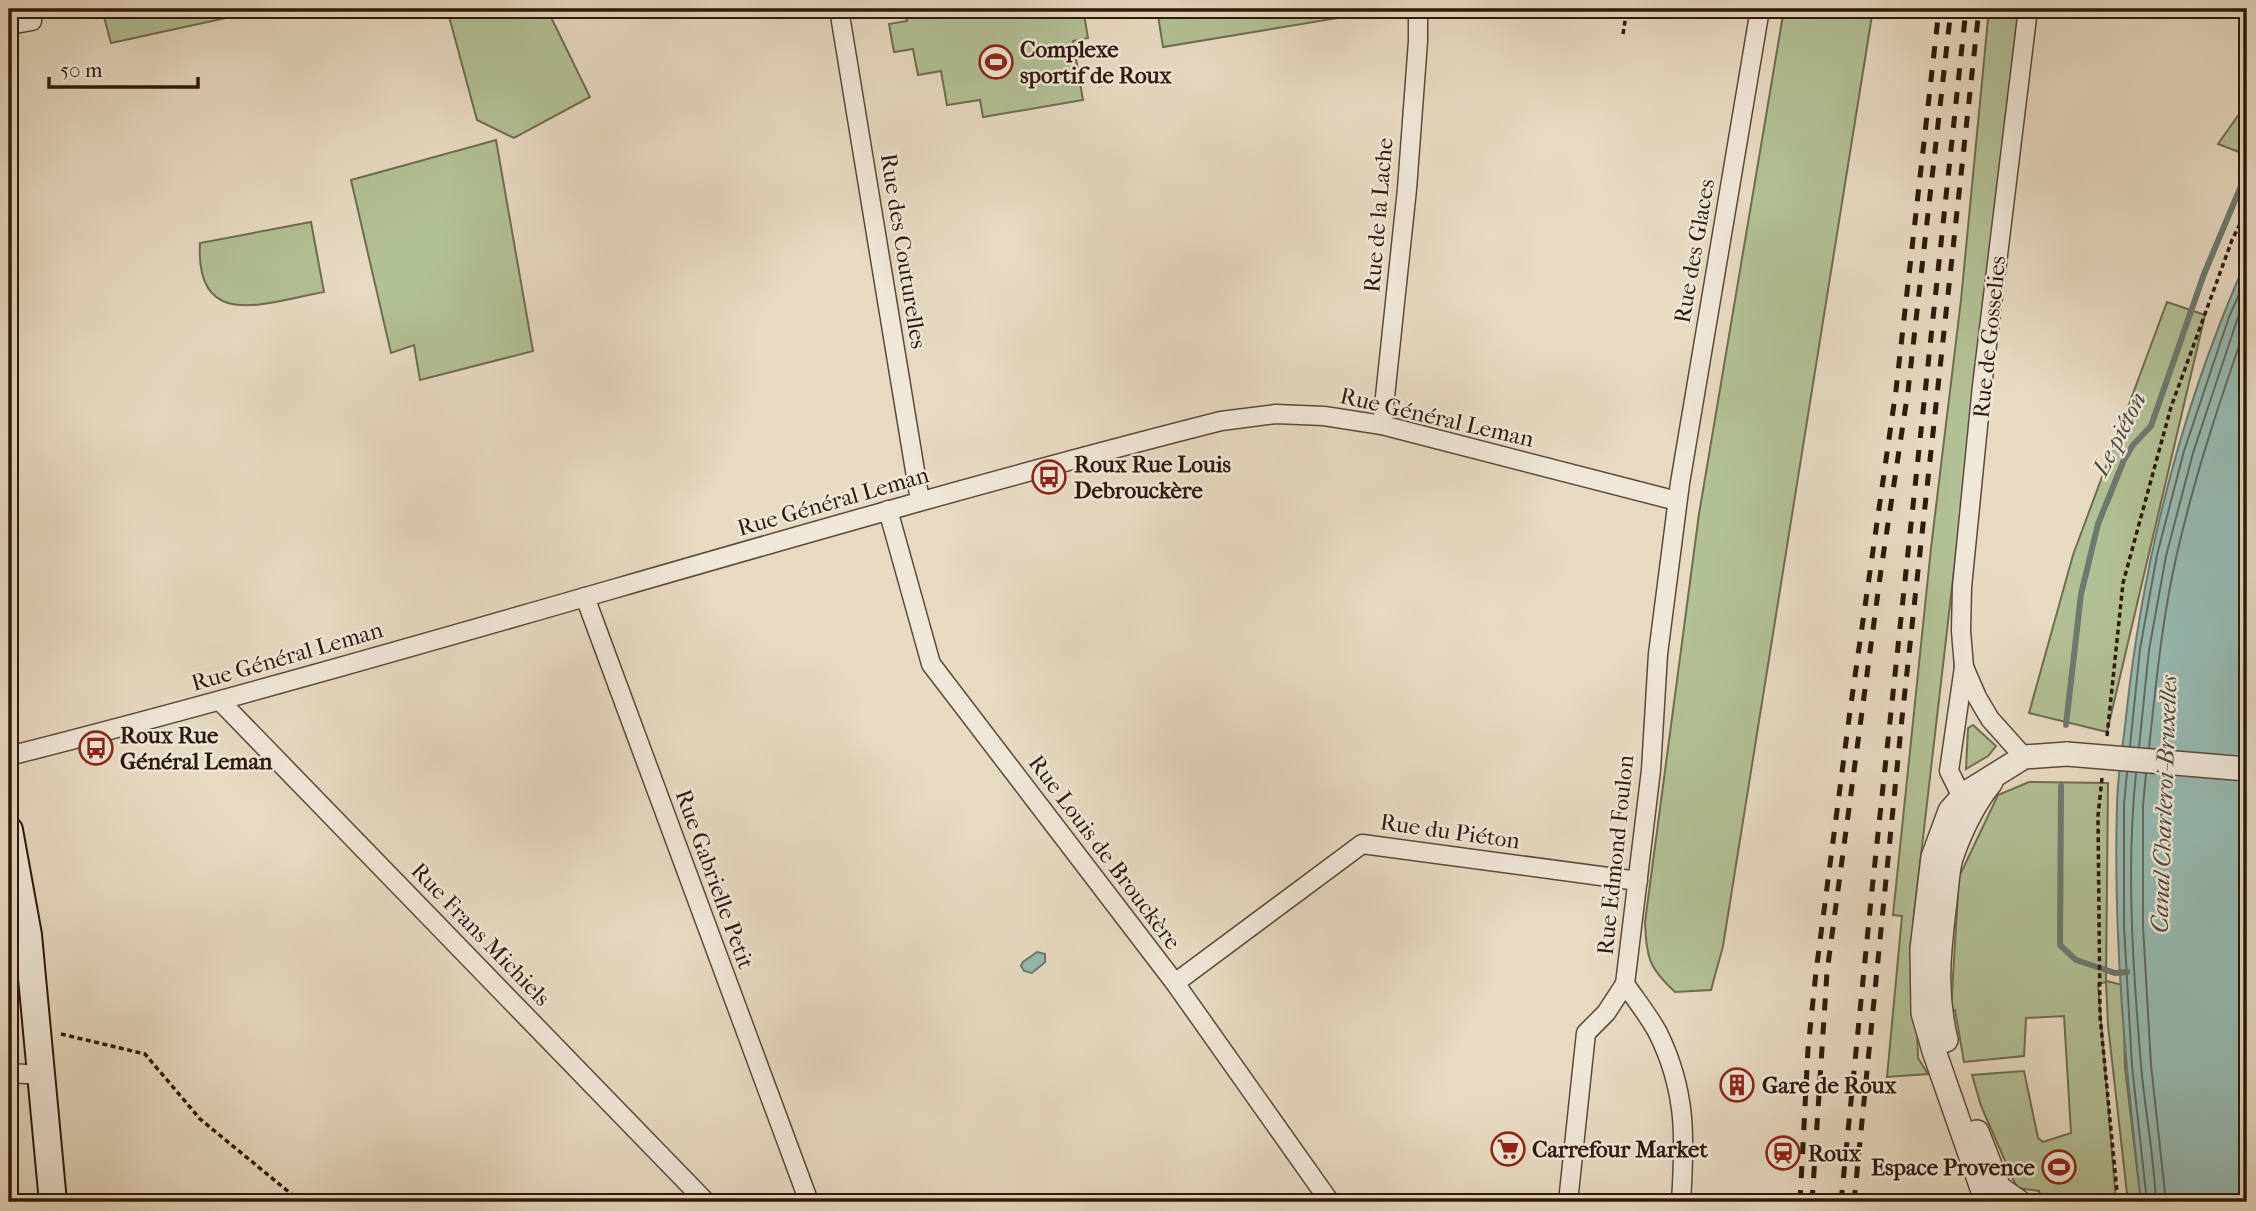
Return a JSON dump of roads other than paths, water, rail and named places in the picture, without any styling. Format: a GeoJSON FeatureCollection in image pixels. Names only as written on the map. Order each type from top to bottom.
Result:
{"type":"FeatureCollection","features":[{"type":"Feature","properties":{"kind":"main road"},"geometry":{"type":"LineString","coordinates":[[9,830],[28,935],[53,1202]]}},
{"type":"Feature","properties":{"kind":"street","name":"Rue des Couturelles"},"geometry":{"type":"LineString","coordinates":[[839,9],[920,501]]}},
{"type":"Feature","properties":{"kind":"street","name":"Rue de la Lache"},"geometry":{"type":"LineString","coordinates":[[1382,425],[1407,190],[1418,9]]}},
{"type":"Feature","properties":{"kind":"street","name":"Rue des Glaces"},"geometry":{"type":"LineString","coordinates":[[1677,501],[1760,9]]}},
{"type":"Feature","properties":{"kind":"street","name":"Rue de Gosselies"},"geometry":{"type":"LineString","coordinates":[[1964,795],[1949,771],[1964,667],[1961,631],[1964,574],[1982,386],[2028,9]]}},
{"type":"Feature","properties":{"kind":"street"},"geometry":{"type":"LineString","coordinates":[[9,25],[32,21]]}},
{"type":"Feature","properties":{"kind":"street","name":"Rue Général Leman"},"geometry":{"type":"LineString","coordinates":[[9,756],[220,701],[920,501],[1221,421],[1276,414],[1324,416],[1382,425],[1677,501]]}},
{"type":"Feature","properties":{"kind":"street","name":"Rue Edmond Foulon"},"geometry":{"type":"LineString","coordinates":[[1677,501],[1658,654],[1651,770],[1625,984],[1657,1032],[1672,1066],[1685,1130],[1681,1202]]}},
{"type":"Feature","properties":{"kind":"street","name":"Rue Louis de Brouckère"},"geometry":{"type":"LineString","coordinates":[[888,510],[931,664],[1175,983],[1330,1202]]}},
{"type":"Feature","properties":{"kind":"street","name":"Rue Gabrielle Petit"},"geometry":{"type":"LineString","coordinates":[[584,597],[809,1202]]}},
{"type":"Feature","properties":{"kind":"street","name":"Rue de Gosselies"},"geometry":{"type":"LineString","coordinates":[[1964,667],[1990,719],[2024,757]]}},
{"type":"Feature","properties":{"kind":"street","name":"Rue Frans Michiels"},"geometry":{"type":"LineString","coordinates":[[220,701],[706,1202]]}},
{"type":"Feature","properties":{"kind":"street"},"geometry":{"type":"LineString","coordinates":[[1989,1202],[1949,1097],[1923,1013],[1922,949],[1933,857],[1950,811],[1964,795],[2024,757],[2067,754],[2247,769]]}},
{"type":"Feature","properties":{"kind":"street"},"geometry":{"type":"LineString","coordinates":[[2001,770],[1980,794],[1950,860],[1937,979],[1940,1012],[1967,1104],[1999,1188],[2019,1202]]}},
{"type":"Feature","properties":{"kind":"street","name":"Rue du Piéton"},"geometry":{"type":"LineString","coordinates":[[1175,983],[1362,844],[1638,881]]}},
{"type":"Feature","properties":{"kind":"street"},"geometry":{"type":"LineString","coordinates":[[1568,1202],[1586,1033],[1606,1013],[1625,984]]}},
{"type":"Feature","properties":{"kind":"street"},"geometry":{"type":"LineString","coordinates":[[9,1073],[42,1075]]}},
{"type":"Feature","properties":{"kind":"water","name":"Canal Charleroi-Bruxelles"},"geometry":{"type":"Polygon","coordinates":[[[2247,259],[2247,1202],[2141,1202],[2119,955],[2116,856],[2119,773],[2143,599],[2169,483],[2203,370],[2247,259]]]}},
{"type":"Feature","properties":{"kind":"water"},"geometry":{"type":"Polygon","coordinates":[[[1037,952],[1045,954],[1045,962],[1032,973],[1024,971],[1021,966],[1023,962],[1037,952]]]}},
{"type":"Feature","properties":{"kind":"waterway","name":"Le piéton"},"geometry":{"type":"LineString","coordinates":[[2066,725],[2081,594],[2098,524],[2124,460],[2133,445],[2151,426],[2204,274],[2247,172]]}},
{"type":"Feature","properties":{"kind":"waterway","name":"Le piéton"},"geometry":{"type":"LineString","coordinates":[[2061,786],[2060,945],[2076,960],[2115,973],[2127,972]]}},
{"type":"Feature","properties":{"kind":"railway"},"geometry":{"type":"LineString","coordinates":[[1800,1202],[1808,1049],[1816,972],[1896,390],[1939,9]]}},
{"type":"Feature","properties":{"kind":"railway"},"geometry":{"type":"LineString","coordinates":[[1812,1202],[1827,972],[1908,391],[1951,9]]}},
{"type":"Feature","properties":{"kind":"railway"},"geometry":{"type":"LineString","coordinates":[[1841,1202],[1966,9]]}},
{"type":"Feature","properties":{"kind":"railway"},"geometry":{"type":"LineString","coordinates":[[1854,1202],[1902,718],[1979,9]]}},
{"type":"Feature","properties":{"kind":"place","name":"Complexe sportif de Roux"},"geometry":{"type":"Point","coordinates":[996,62]}},
{"type":"Feature","properties":{"kind":"place","name":"Roux Rue Louis Debrouckère"},"geometry":{"type":"Point","coordinates":[1049,477]}},
{"type":"Feature","properties":{"kind":"place","name":"Roux Rue Général Leman"},"geometry":{"type":"Point","coordinates":[96,748]}},
{"type":"Feature","properties":{"kind":"place","name":"Gare de Roux"},"geometry":{"type":"Point","coordinates":[1737,1085]}},
{"type":"Feature","properties":{"kind":"place","name":"Carrefour Market"},"geometry":{"type":"Point","coordinates":[1508,1149]}},
{"type":"Feature","properties":{"kind":"place","name":"Roux"},"geometry":{"type":"Point","coordinates":[1783,1153]}},
{"type":"Feature","properties":{"kind":"place","name":"Espace Provence"},"geometry":{"type":"Point","coordinates":[2059,1167]}}]}
